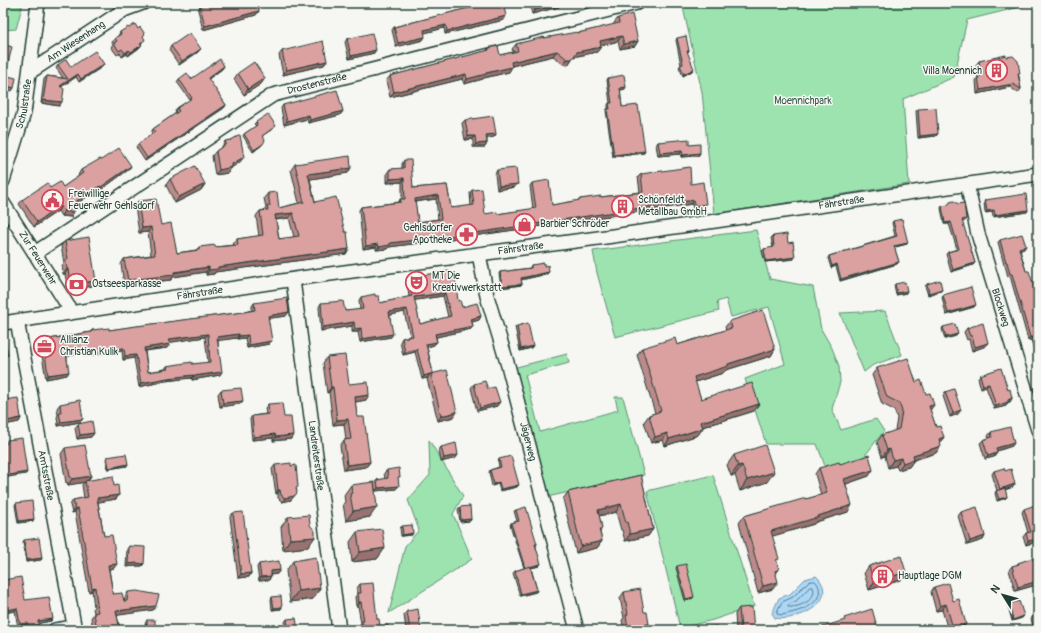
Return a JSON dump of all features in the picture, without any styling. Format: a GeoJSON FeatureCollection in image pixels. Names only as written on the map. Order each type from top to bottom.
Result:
{"type":"FeatureCollection","features":[{"type":"Feature","properties":{"kind":"street","name":"Schulstraße"},"geometry":{"type":"LineString","coordinates":[[3,182],[24,112],[38,3]]}},
{"type":"Feature","properties":{"kind":"street","name":"Am Wiesenhang"},"geometry":{"type":"LineString","coordinates":[[30,72],[124,10],[143,3]]}},
{"type":"Feature","properties":{"kind":"street","name":"Drostenstraße"},"geometry":{"type":"LineString","coordinates":[[34,253],[273,95],[623,5],[637,3]]}},
{"type":"Feature","properties":{"kind":"street","name":"Fährstraße"},"geometry":{"type":"LineString","coordinates":[[3,323],[292,280],[1038,174]]}},
{"type":"Feature","properties":{"kind":"street","name":"Blockweg"},"geometry":{"type":"LineString","coordinates":[[967,184],[978,234],[1038,430]]}},
{"type":"Feature","properties":{"kind":"street","name":"Zur Feuerwehr"},"geometry":{"type":"LineString","coordinates":[[3,203],[68,306],[69,313]]}},
{"type":"Feature","properties":{"kind":"street","name":"Jägerweg"},"geometry":{"type":"LineString","coordinates":[[479,254],[487,296],[506,360],[577,630]]}},
{"type":"Feature","properties":{"kind":"street","name":"Landreiterstraße"},"geometry":{"type":"LineString","coordinates":[[292,280],[339,630]]}},
{"type":"Feature","properties":{"kind":"street","name":"Amtsstraße"},"geometry":{"type":"LineString","coordinates":[[18,321],[74,629]]}},
{"type":"Feature","properties":{"kind":"street"},"geometry":{"type":"LineString","coordinates":[[55,630],[74,629]]}},
{"type":"Feature","properties":{"kind":"green space"},"geometry":{"type":"Polygon","coordinates":[[[3,3],[23,3],[16,29],[3,30],[3,3]]]}},
{"type":"Feature","properties":{"kind":"green space","name":"Moennichpark"},"geometry":{"type":"Polygon","coordinates":[[[682,3],[1023,3],[1024,6],[967,20],[954,77],[903,99],[909,184],[714,214],[702,92],[682,3]]]}},
{"type":"Feature","properties":{"kind":"green space"},"geometry":{"type":"Polygon","coordinates":[[[756,230],[770,279],[813,287],[821,329],[832,348],[839,366],[840,382],[832,409],[841,430],[876,419],[884,431],[863,458],[826,469],[817,444],[766,444],[745,379],[785,364],[769,307],[731,317],[726,299],[717,302],[719,311],[615,337],[597,273],[593,251],[756,230]]]}},
{"type":"Feature","properties":{"kind":"green space"},"geometry":{"type":"Polygon","coordinates":[[[885,311],[902,355],[873,365],[864,372],[840,313],[885,311]]]}},
{"type":"Feature","properties":{"kind":"green space"},"geometry":{"type":"Polygon","coordinates":[[[567,354],[569,363],[525,375],[540,432],[618,410],[615,397],[623,397],[644,475],[543,498],[509,369],[567,354]]]}},
{"type":"Feature","properties":{"kind":"green space"},"geometry":{"type":"Polygon","coordinates":[[[429,440],[463,496],[453,514],[472,559],[389,613],[405,546],[419,530],[408,500],[430,475],[429,440]]]}},
{"type":"Feature","properties":{"kind":"green space"},"geometry":{"type":"Polygon","coordinates":[[[713,475],[754,606],[713,620],[680,628],[647,491],[713,475]]]}},
{"type":"Feature","properties":{"kind":"water"},"geometry":{"type":"Polygon","coordinates":[[[816,576],[823,586],[824,594],[821,601],[808,612],[790,618],[775,618],[772,613],[779,598],[790,594],[805,579],[816,576]]]}},
{"type":"Feature","properties":{"kind":"building"},"geometry":{"type":"Polygon","coordinates":[[[212,3],[257,3],[259,11],[205,26],[200,6],[212,3]]]}},
{"type":"Feature","properties":{"kind":"building"},"geometry":{"type":"Polygon","coordinates":[[[476,3],[503,3],[506,16],[447,31],[446,25],[424,30],[425,37],[398,43],[394,27],[476,6],[476,3]]]}},
{"type":"Feature","properties":{"kind":"building"},"geometry":{"type":"Polygon","coordinates":[[[533,3],[561,3],[535,10],[533,3]]]}},
{"type":"Feature","properties":{"kind":"building"},"geometry":{"type":"Polygon","coordinates":[[[632,14],[638,41],[624,44],[622,36],[600,41],[601,47],[577,52],[572,59],[567,59],[557,51],[511,62],[512,67],[467,79],[466,74],[394,92],[390,76],[489,50],[489,48],[498,46],[500,55],[518,51],[516,44],[544,37],[578,33],[619,23],[618,18],[632,14]]]}},
{"type":"Feature","properties":{"kind":"building"},"geometry":{"type":"Polygon","coordinates":[[[135,24],[138,29],[140,27],[145,34],[143,36],[145,40],[140,43],[142,45],[131,52],[129,50],[125,53],[122,49],[119,51],[114,43],[117,41],[115,38],[121,34],[120,32],[135,24]]]}},
{"type":"Feature","properties":{"kind":"building"},"geometry":{"type":"Polygon","coordinates":[[[190,33],[201,49],[182,61],[171,46],[190,33]]]}},
{"type":"Feature","properties":{"kind":"building"},"geometry":{"type":"Polygon","coordinates":[[[372,33],[376,50],[351,56],[347,39],[372,33]]]}},
{"type":"Feature","properties":{"kind":"building"},"geometry":{"type":"Polygon","coordinates":[[[686,36],[689,51],[687,51],[694,69],[684,74],[680,65],[683,64],[677,38],[686,36]]]}},
{"type":"Feature","properties":{"kind":"building"},"geometry":{"type":"Polygon","coordinates":[[[323,41],[327,61],[286,70],[282,51],[323,41]]]}},
{"type":"Feature","properties":{"kind":"building"},"geometry":{"type":"Polygon","coordinates":[[[3,44],[12,47],[6,72],[9,73],[8,76],[16,78],[14,88],[3,85],[3,44]]]}},
{"type":"Feature","properties":{"kind":"building"},"geometry":{"type":"Polygon","coordinates":[[[95,51],[104,64],[81,79],[78,74],[60,86],[64,89],[62,102],[43,100],[47,76],[68,79],[58,65],[66,59],[71,67],[95,51]]]}},
{"type":"Feature","properties":{"kind":"building","name":"Villa Moennich"},"geometry":{"type":"Polygon","coordinates":[[[1006,55],[1006,57],[1013,56],[1018,61],[1020,74],[1018,74],[1021,89],[1013,84],[980,90],[978,76],[981,76],[979,61],[1006,55]]]}},
{"type":"Feature","properties":{"kind":"building"},"geometry":{"type":"Polygon","coordinates":[[[220,59],[224,66],[208,78],[226,105],[147,158],[138,144],[155,132],[153,129],[179,111],[177,108],[192,98],[179,79],[187,73],[191,79],[220,59]]]}},
{"type":"Feature","properties":{"kind":"building"},"geometry":{"type":"Polygon","coordinates":[[[254,62],[265,78],[248,89],[238,73],[254,62]]]}},
{"type":"Feature","properties":{"kind":"building"},"geometry":{"type":"Polygon","coordinates":[[[624,75],[626,87],[620,88],[622,107],[638,105],[645,151],[614,155],[607,109],[610,109],[609,103],[612,103],[608,78],[624,75]]]}},
{"type":"Feature","properties":{"kind":"building"},"geometry":{"type":"Polygon","coordinates":[[[337,90],[343,111],[310,120],[309,115],[287,121],[283,105],[337,90]]]}},
{"type":"Feature","properties":{"kind":"building"},"geometry":{"type":"Polygon","coordinates":[[[936,108],[938,134],[920,136],[918,109],[936,108]]]}},
{"type":"Feature","properties":{"kind":"building"},"geometry":{"type":"Polygon","coordinates":[[[268,114],[276,126],[262,136],[265,140],[263,144],[254,150],[244,134],[257,125],[256,122],[268,114]]]}},
{"type":"Feature","properties":{"kind":"building"},"geometry":{"type":"Polygon","coordinates":[[[493,116],[496,134],[486,135],[487,143],[476,144],[475,136],[468,136],[465,120],[493,116]]]}},
{"type":"Feature","properties":{"kind":"building"},"geometry":{"type":"Polygon","coordinates":[[[240,135],[244,157],[232,164],[232,167],[219,170],[216,151],[226,144],[225,141],[231,140],[240,135]]]}},
{"type":"Feature","properties":{"kind":"building"},"geometry":{"type":"Polygon","coordinates":[[[689,139],[689,145],[700,144],[700,153],[683,155],[682,151],[660,153],[658,142],[689,139]]]}},
{"type":"Feature","properties":{"kind":"building"},"geometry":{"type":"Polygon","coordinates":[[[119,148],[131,166],[101,187],[100,186],[75,202],[74,212],[64,211],[61,206],[37,222],[22,200],[47,183],[50,188],[60,182],[63,187],[83,173],[81,170],[100,159],[101,160],[119,148]]]}},
{"type":"Feature","properties":{"kind":"building"},"geometry":{"type":"Polygon","coordinates":[[[350,156],[351,168],[308,174],[315,202],[336,197],[345,232],[347,232],[349,249],[218,267],[218,269],[209,270],[209,267],[174,272],[174,275],[128,280],[124,259],[155,255],[151,227],[142,228],[138,201],[156,199],[161,225],[171,223],[177,253],[199,250],[199,247],[238,245],[237,239],[263,235],[260,211],[268,210],[267,206],[270,206],[268,193],[277,192],[279,208],[304,202],[295,164],[350,156]],[[293,213],[275,215],[279,239],[299,236],[293,213]]]}},
{"type":"Feature","properties":{"kind":"building"},"geometry":{"type":"Polygon","coordinates":[[[404,160],[411,160],[413,188],[447,185],[451,208],[474,205],[472,190],[482,189],[485,214],[497,212],[497,214],[536,208],[532,183],[549,180],[552,205],[601,196],[643,192],[641,174],[690,167],[691,184],[703,182],[706,204],[695,206],[694,200],[475,233],[390,243],[390,245],[379,247],[378,244],[366,246],[361,207],[401,202],[400,199],[405,199],[404,178],[390,179],[390,169],[404,168],[404,160]],[[438,195],[415,199],[418,222],[441,219],[438,195]]]}},
{"type":"Feature","properties":{"kind":"building"},"geometry":{"type":"Polygon","coordinates":[[[195,166],[205,184],[179,197],[170,179],[195,166]]]}},
{"type":"Feature","properties":{"kind":"building"},"geometry":{"type":"Polygon","coordinates":[[[516,168],[518,184],[499,186],[497,170],[516,168]]]}},
{"type":"Feature","properties":{"kind":"building"},"geometry":{"type":"Polygon","coordinates":[[[1026,194],[1028,210],[995,215],[994,210],[987,211],[985,200],[1026,194]]]}},
{"type":"Feature","properties":{"kind":"building"},"geometry":{"type":"Polygon","coordinates":[[[954,201],[958,204],[964,203],[966,219],[962,220],[975,263],[953,270],[948,252],[959,249],[951,222],[945,223],[942,206],[948,205],[950,202],[954,201]]]}},
{"type":"Feature","properties":{"kind":"building"},"geometry":{"type":"Polygon","coordinates":[[[3,219],[7,225],[3,227],[3,219]]]}},
{"type":"Feature","properties":{"kind":"building"},"geometry":{"type":"Polygon","coordinates":[[[902,219],[908,243],[894,246],[899,262],[841,279],[837,264],[832,266],[829,256],[897,236],[893,221],[902,219]]]}},
{"type":"Feature","properties":{"kind":"building"},"geometry":{"type":"Polygon","coordinates":[[[787,234],[788,243],[793,242],[795,257],[766,261],[764,249],[774,247],[773,236],[787,234]]]}},
{"type":"Feature","properties":{"kind":"building"},"geometry":{"type":"Polygon","coordinates":[[[1022,234],[1026,246],[1019,248],[1026,271],[1029,271],[1038,300],[1038,354],[1033,337],[1030,337],[1012,274],[1010,274],[1000,240],[1022,234]]]}},
{"type":"Feature","properties":{"kind":"building"},"geometry":{"type":"Polygon","coordinates":[[[89,237],[96,281],[71,284],[69,269],[67,269],[66,260],[68,259],[65,241],[89,237]]]}},
{"type":"Feature","properties":{"kind":"building"},"geometry":{"type":"Polygon","coordinates":[[[544,263],[544,266],[548,265],[549,272],[521,278],[522,284],[502,286],[500,272],[531,268],[531,265],[544,263]]]}},
{"type":"Feature","properties":{"kind":"building"},"geometry":{"type":"Polygon","coordinates":[[[449,271],[450,278],[455,277],[458,301],[460,300],[462,307],[477,303],[481,316],[471,319],[473,326],[435,334],[437,342],[426,344],[433,373],[424,376],[417,349],[405,352],[402,338],[413,336],[407,309],[389,312],[393,334],[362,339],[361,328],[355,329],[354,322],[323,327],[321,303],[343,301],[345,311],[363,309],[361,297],[375,294],[375,296],[379,296],[380,303],[412,296],[410,277],[449,271]],[[445,293],[414,297],[420,324],[451,316],[445,293]]]}},
{"type":"Feature","properties":{"kind":"building"},"geometry":{"type":"Polygon","coordinates":[[[940,280],[942,289],[929,293],[927,284],[940,280]]]}},
{"type":"Feature","properties":{"kind":"building"},"geometry":{"type":"Polygon","coordinates":[[[905,282],[907,291],[897,293],[895,284],[905,282]]]}},
{"type":"Feature","properties":{"kind":"building"},"geometry":{"type":"Polygon","coordinates":[[[971,287],[976,305],[948,313],[943,295],[971,287]]]}},
{"type":"Feature","properties":{"kind":"building"},"geometry":{"type":"Polygon","coordinates":[[[287,298],[289,312],[268,316],[272,341],[249,345],[248,335],[239,336],[239,334],[217,337],[222,372],[168,378],[141,383],[136,355],[125,356],[124,348],[87,353],[86,350],[66,353],[69,372],[48,375],[43,340],[92,332],[92,330],[109,328],[109,330],[244,312],[255,310],[254,303],[287,298]],[[208,334],[169,339],[170,344],[144,348],[148,372],[168,369],[167,366],[192,362],[192,364],[210,362],[208,334]]]}},
{"type":"Feature","properties":{"kind":"building"},"geometry":{"type":"Polygon","coordinates":[[[763,310],[775,349],[694,377],[701,399],[752,383],[759,404],[701,422],[703,428],[669,439],[667,433],[655,437],[649,415],[661,411],[642,348],[675,338],[677,345],[732,328],[730,321],[763,310]]]}},
{"type":"Feature","properties":{"kind":"building"},"geometry":{"type":"Polygon","coordinates":[[[528,323],[533,346],[521,349],[517,326],[528,323]]]}},
{"type":"Feature","properties":{"kind":"building"},"geometry":{"type":"Polygon","coordinates":[[[983,323],[988,343],[975,347],[972,336],[970,336],[967,328],[983,323]]]}},
{"type":"Feature","properties":{"kind":"building"},"geometry":{"type":"Polygon","coordinates":[[[955,324],[958,334],[946,337],[943,327],[955,324]]]}},
{"type":"Feature","properties":{"kind":"building"},"geometry":{"type":"Polygon","coordinates":[[[5,338],[8,355],[3,355],[3,339],[5,338]]]}},
{"type":"Feature","properties":{"kind":"building"},"geometry":{"type":"Polygon","coordinates":[[[345,355],[349,384],[368,382],[369,395],[355,397],[357,417],[364,417],[370,462],[347,465],[344,440],[351,439],[348,419],[337,420],[333,387],[331,387],[327,357],[345,355]]]}},
{"type":"Feature","properties":{"kind":"building"},"geometry":{"type":"Polygon","coordinates":[[[908,358],[916,382],[921,380],[926,394],[930,393],[934,405],[929,406],[936,427],[940,426],[944,437],[939,439],[941,446],[913,455],[914,459],[903,463],[901,458],[893,460],[890,449],[887,450],[882,435],[899,429],[902,411],[899,403],[887,397],[877,368],[908,358]]]}},
{"type":"Feature","properties":{"kind":"building"},"geometry":{"type":"Polygon","coordinates":[[[1001,368],[1008,390],[1010,389],[1012,398],[1008,400],[1008,402],[996,406],[989,384],[983,385],[980,375],[1001,368]]]}},
{"type":"Feature","properties":{"kind":"building"},"geometry":{"type":"Polygon","coordinates":[[[447,370],[457,412],[441,416],[431,374],[447,370]]]}},
{"type":"Feature","properties":{"kind":"building"},"geometry":{"type":"Polygon","coordinates":[[[485,381],[488,389],[495,387],[500,402],[480,408],[474,384],[485,381]]]}},
{"type":"Feature","properties":{"kind":"building"},"geometry":{"type":"Polygon","coordinates":[[[241,388],[243,401],[223,403],[221,390],[241,388]]]}},
{"type":"Feature","properties":{"kind":"building"},"geometry":{"type":"Polygon","coordinates":[[[954,389],[961,410],[953,413],[945,392],[954,389]]]}},
{"type":"Feature","properties":{"kind":"building"},"geometry":{"type":"Polygon","coordinates":[[[18,398],[21,418],[7,421],[3,400],[18,398]]]}},
{"type":"Feature","properties":{"kind":"building"},"geometry":{"type":"Polygon","coordinates":[[[80,400],[83,419],[61,422],[59,413],[61,413],[60,404],[80,400]]]}},
{"type":"Feature","properties":{"kind":"building"},"geometry":{"type":"Polygon","coordinates":[[[282,403],[284,417],[291,417],[293,435],[276,437],[275,434],[254,437],[252,416],[269,414],[268,404],[282,403]]]}},
{"type":"Feature","properties":{"kind":"building"},"geometry":{"type":"Polygon","coordinates":[[[92,421],[94,433],[80,435],[78,424],[92,421]]]}},
{"type":"Feature","properties":{"kind":"building"},"geometry":{"type":"Polygon","coordinates":[[[1010,427],[1014,443],[996,448],[997,453],[988,456],[983,440],[992,437],[991,432],[1010,427]]]}},
{"type":"Feature","properties":{"kind":"building"},"geometry":{"type":"Polygon","coordinates":[[[22,438],[27,472],[3,476],[3,444],[7,443],[7,440],[22,438]]]}},
{"type":"Feature","properties":{"kind":"building"},"geometry":{"type":"Polygon","coordinates":[[[456,443],[458,455],[444,458],[441,447],[456,443]]]}},
{"type":"Feature","properties":{"kind":"building"},"geometry":{"type":"Polygon","coordinates":[[[85,445],[91,476],[72,479],[70,477],[65,448],[85,445]]]}},
{"type":"Feature","properties":{"kind":"building"},"geometry":{"type":"Polygon","coordinates":[[[765,445],[774,472],[747,480],[742,465],[738,466],[734,455],[765,445]]]}},
{"type":"Feature","properties":{"kind":"building"},"geometry":{"type":"Polygon","coordinates":[[[126,454],[128,464],[109,468],[107,457],[126,454]]]}},
{"type":"Feature","properties":{"kind":"building"},"geometry":{"type":"Polygon","coordinates":[[[869,455],[873,470],[844,479],[852,505],[818,516],[819,517],[771,531],[779,559],[776,560],[779,569],[775,571],[778,582],[763,586],[744,516],[827,493],[819,468],[839,462],[840,464],[869,455]]]}},
{"type":"Feature","properties":{"kind":"building"},"geometry":{"type":"Polygon","coordinates":[[[511,456],[519,485],[501,489],[499,482],[494,484],[490,470],[501,467],[499,459],[511,456]]]}},
{"type":"Feature","properties":{"kind":"building"},"geometry":{"type":"Polygon","coordinates":[[[291,463],[291,466],[296,465],[298,487],[296,488],[297,493],[294,496],[285,498],[281,495],[280,490],[278,490],[275,465],[291,463]]]}},
{"type":"Feature","properties":{"kind":"building"},"geometry":{"type":"Polygon","coordinates":[[[399,468],[399,486],[378,488],[377,480],[388,478],[387,470],[399,468]]]}},
{"type":"Feature","properties":{"kind":"building"},"geometry":{"type":"Polygon","coordinates":[[[1004,468],[1005,471],[1011,469],[1015,484],[1000,489],[994,471],[1004,468]]]}},
{"type":"Feature","properties":{"kind":"building"},"geometry":{"type":"Polygon","coordinates":[[[641,475],[653,529],[630,534],[621,504],[598,510],[602,528],[599,529],[602,541],[581,546],[568,492],[641,475]]]}},
{"type":"Feature","properties":{"kind":"building"},"geometry":{"type":"Polygon","coordinates":[[[113,476],[114,486],[118,485],[119,495],[97,498],[104,536],[112,535],[117,564],[108,565],[113,594],[122,593],[124,601],[127,601],[128,592],[137,591],[159,595],[156,606],[116,611],[120,630],[97,630],[94,613],[98,612],[95,587],[92,588],[78,508],[75,509],[73,500],[88,497],[85,481],[113,476]]]}},
{"type":"Feature","properties":{"kind":"building"},"geometry":{"type":"Polygon","coordinates":[[[374,482],[377,507],[353,511],[350,494],[352,493],[351,485],[374,482]]]}},
{"type":"Feature","properties":{"kind":"building"},"geometry":{"type":"Polygon","coordinates":[[[1005,488],[1007,497],[999,499],[996,491],[1005,488]]]}},
{"type":"Feature","properties":{"kind":"building"},"geometry":{"type":"Polygon","coordinates":[[[32,501],[34,519],[19,521],[16,503],[32,501]]]}},
{"type":"Feature","properties":{"kind":"building"},"geometry":{"type":"Polygon","coordinates":[[[1038,504],[1038,539],[1028,541],[1026,533],[1031,532],[1024,509],[1038,504]]]}},
{"type":"Feature","properties":{"kind":"building"},"geometry":{"type":"Polygon","coordinates":[[[470,506],[471,519],[461,520],[460,507],[470,506]]]}},
{"type":"Feature","properties":{"kind":"building"},"geometry":{"type":"Polygon","coordinates":[[[526,507],[537,544],[535,544],[541,564],[525,568],[511,523],[519,521],[516,510],[526,507]]]}},
{"type":"Feature","properties":{"kind":"building"},"geometry":{"type":"Polygon","coordinates":[[[977,507],[985,536],[970,541],[961,512],[977,507]]]}},
{"type":"Feature","properties":{"kind":"building"},"geometry":{"type":"Polygon","coordinates":[[[243,512],[251,573],[241,574],[233,513],[243,512]]]}},
{"type":"Feature","properties":{"kind":"building"},"geometry":{"type":"Polygon","coordinates":[[[309,515],[310,525],[315,531],[315,537],[290,539],[288,517],[309,515]]]}},
{"type":"Feature","properties":{"kind":"building"},"geometry":{"type":"Polygon","coordinates":[[[412,525],[413,533],[403,535],[402,526],[412,525]]]}},
{"type":"Feature","properties":{"kind":"building"},"geometry":{"type":"Polygon","coordinates":[[[382,529],[385,548],[360,552],[357,532],[382,529]]]}},
{"type":"Feature","properties":{"kind":"building"},"geometry":{"type":"Polygon","coordinates":[[[39,538],[42,558],[27,560],[24,540],[39,538]]]}},
{"type":"Feature","properties":{"kind":"building"},"geometry":{"type":"Polygon","coordinates":[[[129,546],[145,547],[144,564],[128,564],[129,546]]]}},
{"type":"Feature","properties":{"kind":"building"},"geometry":{"type":"Polygon","coordinates":[[[901,556],[906,572],[874,582],[869,566],[901,556]]]}},
{"type":"Feature","properties":{"kind":"building"},"geometry":{"type":"Polygon","coordinates":[[[316,557],[320,588],[298,591],[293,561],[316,557]]]}},
{"type":"Feature","properties":{"kind":"building"},"geometry":{"type":"Polygon","coordinates":[[[1032,558],[1033,560],[1038,558],[1038,581],[1018,587],[1012,566],[1032,558]]]}},
{"type":"Feature","properties":{"kind":"building"},"geometry":{"type":"Polygon","coordinates":[[[279,561],[280,570],[271,571],[271,576],[261,577],[259,564],[279,561]]]}},
{"type":"Feature","properties":{"kind":"building"},"geometry":{"type":"Polygon","coordinates":[[[686,564],[694,597],[686,599],[677,566],[686,564]]]}},
{"type":"Feature","properties":{"kind":"building"},"geometry":{"type":"Polygon","coordinates":[[[530,566],[537,590],[521,594],[515,571],[530,566]]]}},
{"type":"Feature","properties":{"kind":"building"},"geometry":{"type":"Polygon","coordinates":[[[21,577],[25,600],[49,597],[53,619],[38,621],[39,625],[29,626],[28,623],[20,624],[17,608],[3,611],[3,580],[21,577]]]}},
{"type":"Feature","properties":{"kind":"building"},"geometry":{"type":"Polygon","coordinates":[[[373,583],[377,619],[379,619],[380,626],[388,625],[388,630],[363,630],[362,621],[364,621],[358,593],[361,593],[360,584],[373,583]]]}},
{"type":"Feature","properties":{"kind":"building"},"geometry":{"type":"Polygon","coordinates":[[[948,583],[953,601],[959,599],[966,624],[953,628],[946,604],[940,606],[934,587],[948,583]]]}},
{"type":"Feature","properties":{"kind":"building"},"geometry":{"type":"Polygon","coordinates":[[[640,589],[644,612],[647,612],[649,624],[628,628],[626,615],[628,614],[624,592],[640,589]]]}},
{"type":"Feature","properties":{"kind":"building"},"geometry":{"type":"Polygon","coordinates":[[[281,596],[282,607],[274,608],[272,597],[281,596]]]}},
{"type":"Feature","properties":{"kind":"building"},"geometry":{"type":"Polygon","coordinates":[[[1019,601],[1024,616],[1013,620],[1009,604],[1019,601]]]}},
{"type":"Feature","properties":{"kind":"building"},"geometry":{"type":"Polygon","coordinates":[[[752,607],[754,630],[741,630],[739,608],[752,607]]]}},
{"type":"Feature","properties":{"kind":"building"},"geometry":{"type":"Polygon","coordinates":[[[418,609],[421,630],[410,630],[407,611],[418,609]]]}},
{"type":"Feature","properties":{"kind":"building"},"geometry":{"type":"Polygon","coordinates":[[[872,609],[878,630],[813,630],[845,620],[844,618],[872,609]]]}},
{"type":"Feature","properties":{"kind":"building"},"geometry":{"type":"Polygon","coordinates":[[[296,618],[298,630],[274,630],[288,628],[287,619],[296,618]]]}},
{"type":"Feature","properties":{"kind":"building"},"geometry":{"type":"Polygon","coordinates":[[[147,620],[155,620],[155,630],[147,630],[147,620]]]}},
{"type":"Feature","properties":{"kind":"building"},"geometry":{"type":"Polygon","coordinates":[[[717,626],[718,630],[700,630],[700,627],[717,626]]]}},
{"type":"Feature","properties":{"kind":"place","name":"Villa Moennich"},"geometry":{"type":"Point","coordinates":[997,71]}},
{"type":"Feature","properties":{"kind":"place","name":"Freiwillige Feuerwehr Gehlsdorf"},"geometry":{"type":"Point","coordinates":[53,200]}},
{"type":"Feature","properties":{"kind":"place","name":"Schönfeldt Metallbau GmbH"},"geometry":{"type":"Point","coordinates":[622,206]}},
{"type":"Feature","properties":{"kind":"place","name":"Barbier Schröder"},"geometry":{"type":"Point","coordinates":[524,224]}},
{"type":"Feature","properties":{"kind":"place","name":"Gehlsdorfer Apotheke"},"geometry":{"type":"Point","coordinates":[467,234]}},
{"type":"Feature","properties":{"kind":"place","name":"MT Die Kreativwerkstatt"},"geometry":{"type":"Point","coordinates":[417,282]}},
{"type":"Feature","properties":{"kind":"place","name":"Ostseesparkasse"},"geometry":{"type":"Point","coordinates":[76,284]}},
{"type":"Feature","properties":{"kind":"place","name":"Allianz Christian Kulik"},"geometry":{"type":"Point","coordinates":[45,346]}},
{"type":"Feature","properties":{"kind":"place","name":"Hauptlage DGM"},"geometry":{"type":"Point","coordinates":[882,576]}}]}
